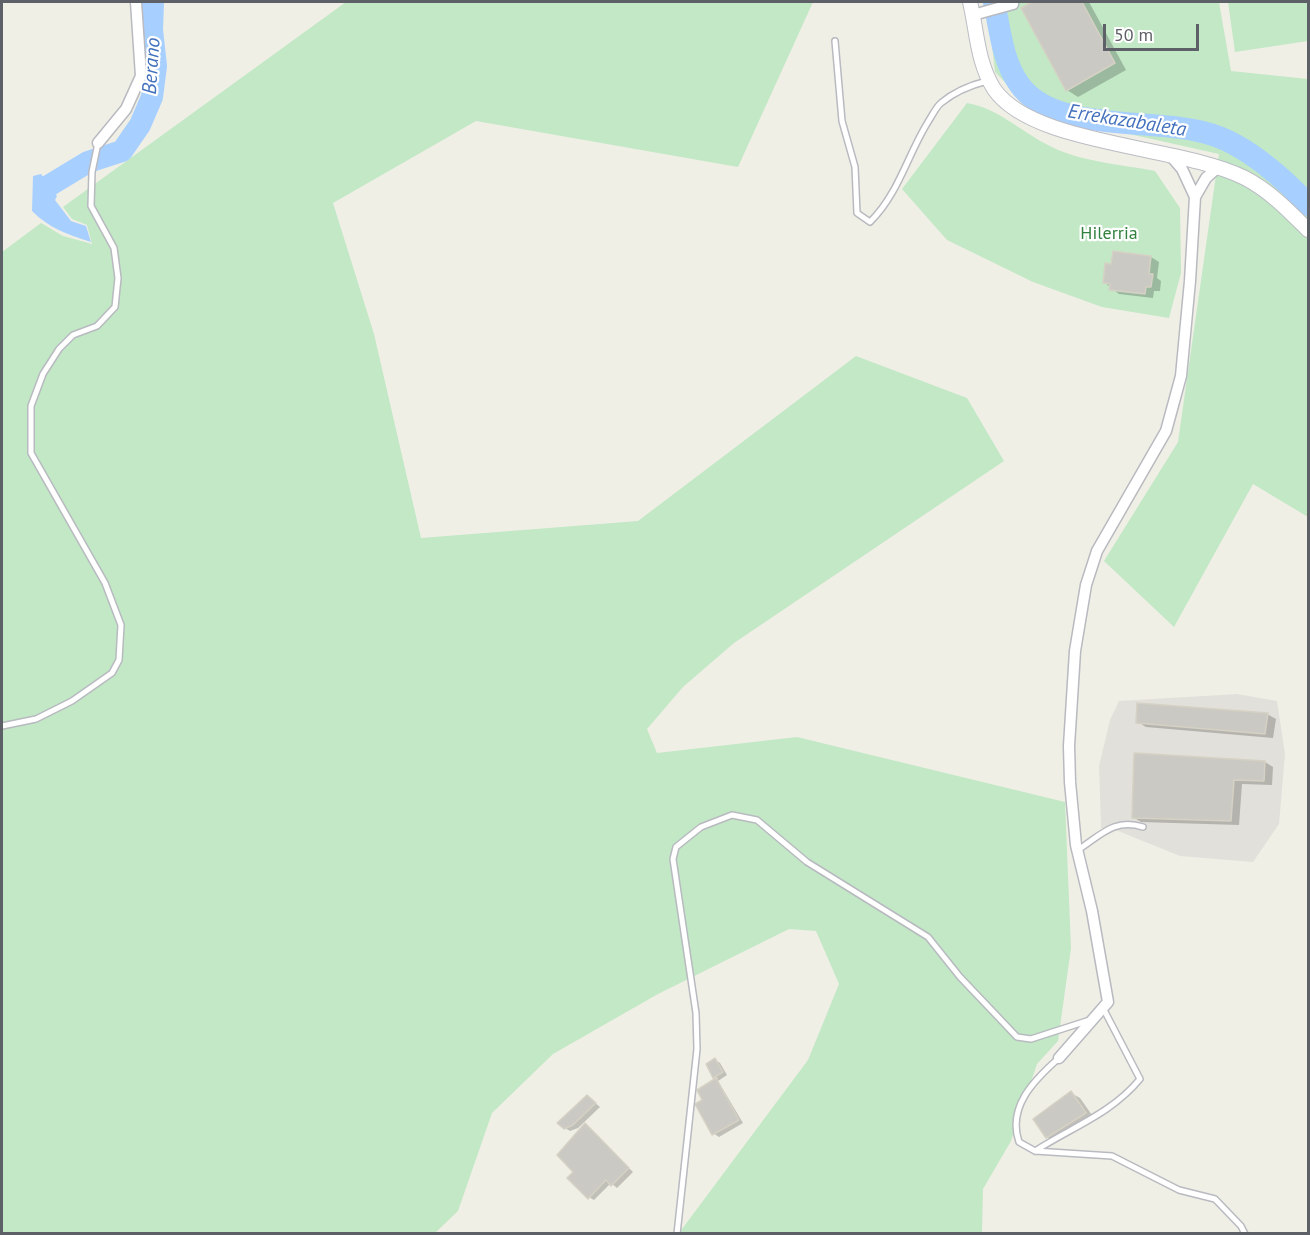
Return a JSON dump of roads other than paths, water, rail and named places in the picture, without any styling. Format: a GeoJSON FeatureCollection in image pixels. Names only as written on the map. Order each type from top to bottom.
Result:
{"type":"FeatureCollection","features":[{"type":"Feature","properties":{"kind":"main road"},"geometry":{"type":"LineString","coordinates":[[976,9],[977,48],[989,80],[1004,101],[1038,123],[1087,137],[1170,154],[1217,168],[1257,185],[1308,230]]}},
{"type":"Feature","properties":{"kind":"street"},"geometry":{"type":"LineString","coordinates":[[98,143],[126,109],[141,76],[136,2]]}},
{"type":"Feature","properties":{"kind":"street"},"geometry":{"type":"LineString","coordinates":[[976,9],[1009,4]]}},
{"type":"Feature","properties":{"kind":"street"},"geometry":{"type":"LineString","coordinates":[[1059,1058],[1108,1002],[1092,911],[1078,851],[1070,782],[1069,746],[1075,651],[1086,585],[1097,551],[1166,431],[1181,376],[1190,280],[1194,196],[1182,169],[1170,154]]}},
{"type":"Feature","properties":{"kind":"street"},"geometry":{"type":"LineString","coordinates":[[1194,196],[1206,178],[1217,168]]}},
{"type":"Feature","properties":{"kind":"lane"},"geometry":{"type":"LineString","coordinates":[[835,40],[842,121],[855,167],[857,213],[870,222],[879,214],[919,136],[940,104],[968,86],[989,80]]}},
{"type":"Feature","properties":{"kind":"lane"},"geometry":{"type":"LineString","coordinates":[[2,726],[36,719],[72,701],[112,673],[119,660],[121,625],[105,584],[31,453],[31,406],[43,374],[59,349],[74,335],[97,327],[115,307],[118,278],[114,248],[91,206],[92,172],[98,143]]}},
{"type":"Feature","properties":{"kind":"lane"},"geometry":{"type":"LineString","coordinates":[[677,1233],[697,1049],[696,1012],[673,859],[676,847],[701,827],[732,815],[756,820],[807,862],[928,937],[960,977],[1017,1037],[1031,1039],[1085,1019],[1094,1019]]}},
{"type":"Feature","properties":{"kind":"lane"},"geometry":{"type":"LineString","coordinates":[[1078,851],[1115,825],[1127,822],[1143,827]]}},
{"type":"Feature","properties":{"kind":"lane"},"geometry":{"type":"LineString","coordinates":[[1035,1151],[1090,1121],[1125,1097],[1140,1079],[1103,1008]]}},
{"type":"Feature","properties":{"kind":"lane"},"geometry":{"type":"LineString","coordinates":[[1059,1058],[1031,1086],[1020,1103],[1014,1127],[1019,1142],[1035,1151],[1112,1156],[1179,1190],[1215,1199],[1245,1233]]}},
{"type":"Feature","properties":{"kind":"water"},"geometry":{"type":"Polygon","coordinates":[[[41,174],[57,196],[55,200],[71,221],[86,226],[91,242],[59,230],[32,211],[33,176],[41,174]]]}},
{"type":"Feature","properties":{"kind":"waterway","name":"Berano"},"geometry":{"type":"LineString","coordinates":[[50,185],[88,162],[122,151],[140,125],[152,97],[156,66],[152,30],[153,2]]}},
{"type":"Feature","properties":{"kind":"waterway","name":"Errekazabaleta"},"geometry":{"type":"LineString","coordinates":[[994,2],[1002,44],[1013,75],[1035,100],[1056,111],[1082,118],[1191,129],[1213,135],[1239,147],[1265,164],[1308,205]]}},
{"type":"Feature","properties":{"kind":"park label","name":"Hilerria"},"geometry":{"type":"Point","coordinates":[1109,234]}}]}
